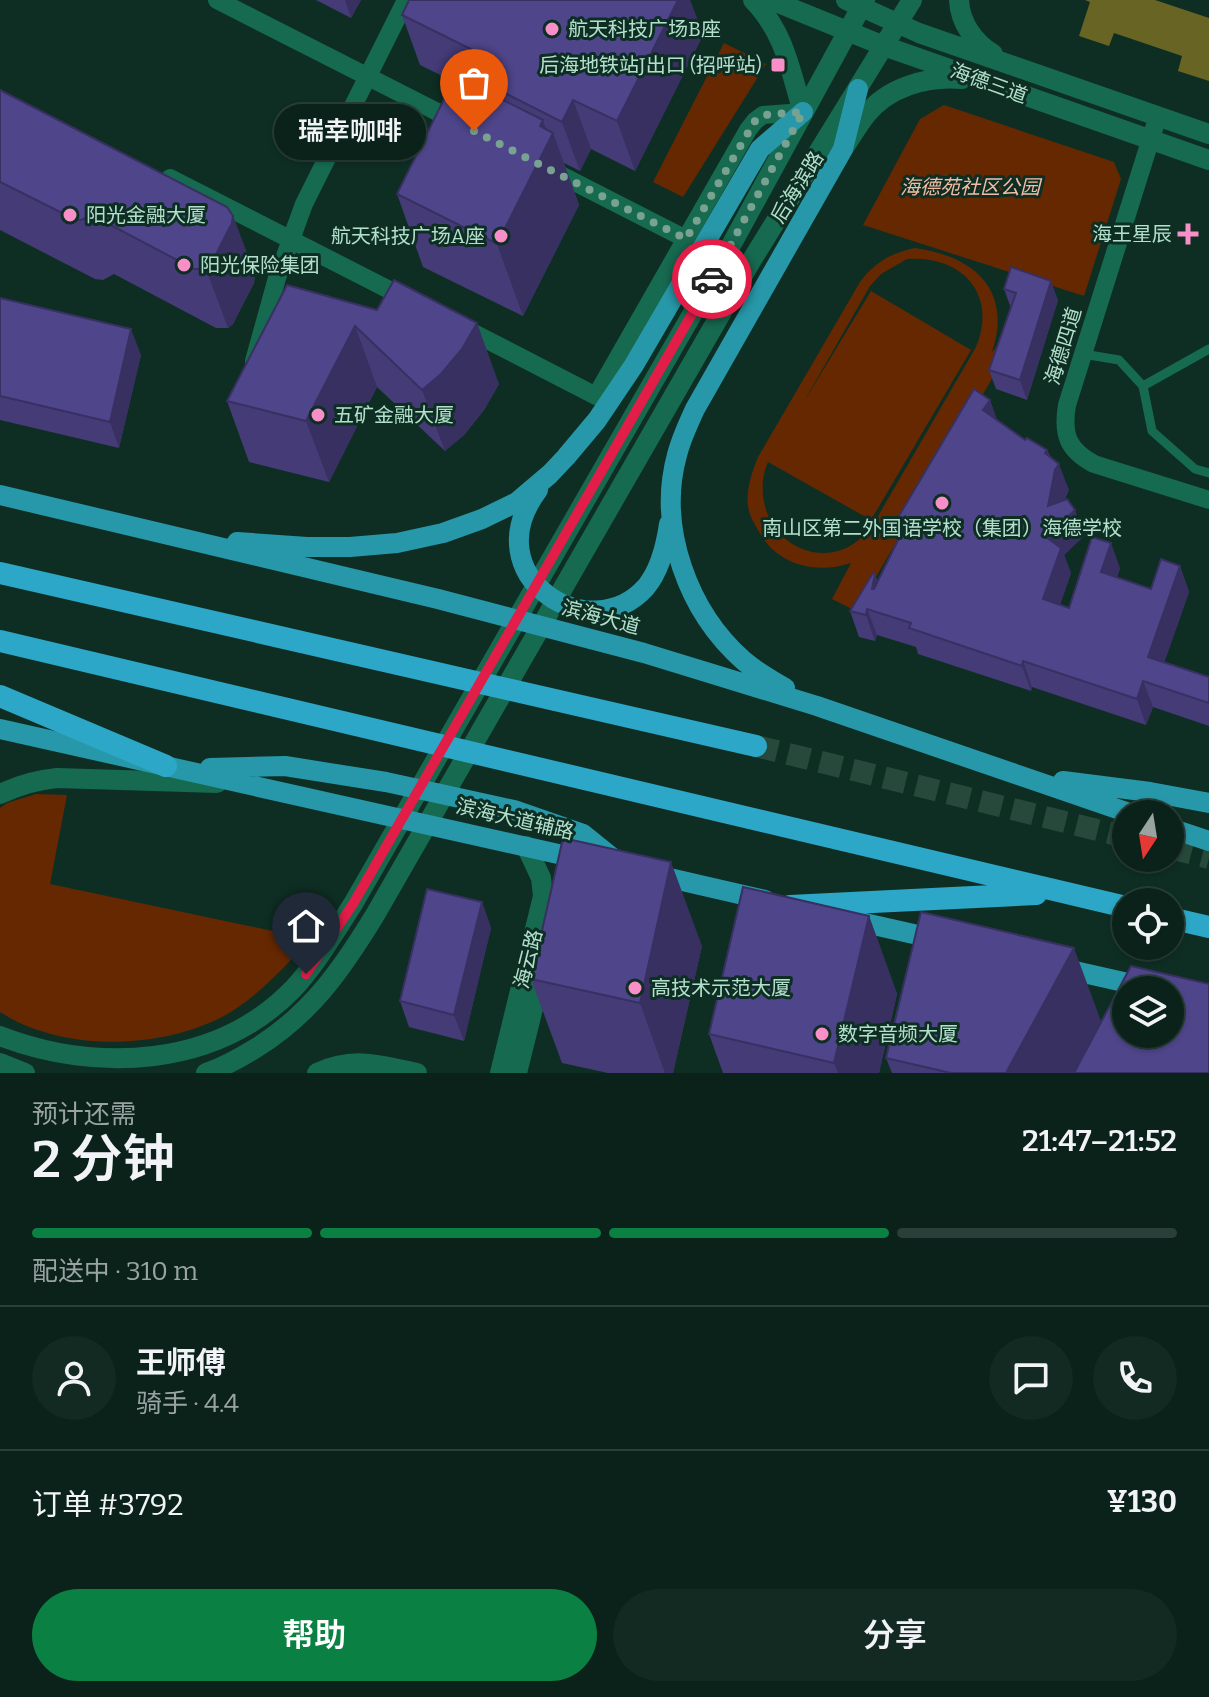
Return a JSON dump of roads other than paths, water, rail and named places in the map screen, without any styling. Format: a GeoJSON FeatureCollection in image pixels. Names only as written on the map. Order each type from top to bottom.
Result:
{"type":"FeatureCollection","features":[{"type":"Feature","properties":{"kind":"highway"},"geometry":{"type":"LineString","coordinates":[[0,573],[756,746]]}},
{"type":"Feature","properties":{"kind":"highway"},"geometry":{"type":"LineString","coordinates":[[0,641],[1112,904]]}},
{"type":"Feature","properties":{"kind":"highway"},"geometry":{"type":"LineString","coordinates":[[0,696],[174,768]]}},
{"type":"Feature","properties":{"kind":"highway"},"geometry":{"type":"LineString","coordinates":[[789,906],[1063,892]]}},
{"type":"Feature","properties":{"kind":"highway"},"geometry":{"type":"LineString","coordinates":[[1184,921],[1209,927]]}},
{"type":"Feature","properties":{"kind":"main road"},"geometry":{"type":"LineString","coordinates":[[176,537],[307,547],[397,543],[443,533],[482,519],[517,502],[550,474],[583,438],[628,375],[760,149],[803,112],[782,42],[753,0]]}},
{"type":"Feature","properties":{"kind":"main road","name":"海德三道"},"geometry":{"type":"LineString","coordinates":[[771,0],[884,46],[1209,160]]}},
{"type":"Feature","properties":{"kind":"main road","name":"后海滨路"},"geometry":{"type":"LineString","coordinates":[[206,1073],[237,1059],[284,1029],[305,1011],[343,966],[383,902],[750,263],[912,0]]}},
{"type":"Feature","properties":{"kind":"main road"},"geometry":{"type":"LineString","coordinates":[[959,0],[963,22],[971,35],[985,50],[1006,63]]}},
{"type":"Feature","properties":{"kind":"main road","name":"后海滨路"},"geometry":{"type":"LineString","coordinates":[[0,1036],[48,1056],[96,1065],[122,1066],[177,1058],[226,1039],[257,1019],[290,991],[315,962],[353,904],[717,271],[848,31],[857,2]]}},
{"type":"Feature","properties":{"kind":"main road","name":"海德三道"},"geometry":{"type":"LineString","coordinates":[[857,2],[897,24],[1209,134]]}},
{"type":"Feature","properties":{"kind":"main road"},"geometry":{"type":"LineString","coordinates":[[550,474],[526,508],[519,536],[519,550],[526,573],[546,595],[578,609],[609,609],[635,597],[646,586],[659,562],[668,534],[675,458],[687,427],[843,149],[867,114],[894,92],[927,80],[950,78],[981,81]]}},
{"type":"Feature","properties":{"kind":"main road"},"geometry":{"type":"LineString","coordinates":[[843,149],[858,89]]}},
{"type":"Feature","properties":{"kind":"main road","name":"滨海大道"},"geometry":{"type":"LineString","coordinates":[[0,495],[533,623],[644,653],[817,706],[1112,807]]}},
{"type":"Feature","properties":{"kind":"main road"},"geometry":{"type":"LineString","coordinates":[[672,511],[681,565],[699,606],[714,629],[746,663],[817,706]]}},
{"type":"Feature","properties":{"kind":"main road","name":"滨海大道辅路"},"geometry":{"type":"LineString","coordinates":[[0,729],[526,846],[584,867],[626,868],[959,944]]}},
{"type":"Feature","properties":{"kind":"main road"},"geometry":{"type":"LineString","coordinates":[[174,768],[285,766],[386,782],[514,810],[583,834],[626,868]]}},
{"type":"Feature","properties":{"kind":"main road"},"geometry":{"type":"LineString","coordinates":[[1022,775],[1209,803]]}},
{"type":"Feature","properties":{"kind":"main road"},"geometry":{"type":"LineString","coordinates":[[0,794],[18,786],[57,778],[246,784]]}},
{"type":"Feature","properties":{"kind":"main road"},"geometry":{"type":"LineString","coordinates":[[1184,833],[1209,841]]}},
{"type":"Feature","properties":{"kind":"main road","name":"海云路"},"geometry":{"type":"LineString","coordinates":[[500,1073],[543,896],[541,878],[526,846]]}},
{"type":"Feature","properties":{"kind":"main road","name":"海云路"},"geometry":{"type":"LineString","coordinates":[[517,1073],[561,898]]}},
{"type":"Feature","properties":{"kind":"main road"},"geometry":{"type":"LineString","coordinates":[[1036,962],[1112,979]]}},
{"type":"Feature","properties":{"kind":"main road"},"geometry":{"type":"LineString","coordinates":[[317,1073],[336,1065],[361,1062],[417,1073]]}},
{"type":"Feature","properties":{"kind":"main road"},"geometry":{"type":"LineString","coordinates":[[0,1063],[25,1073]]}},
{"type":"Feature","properties":{"kind":"street"},"geometry":{"type":"LineString","coordinates":[[217,0],[478,133]]}},
{"type":"Feature","properties":{"kind":"street"},"geometry":{"type":"LineString","coordinates":[[248,383],[277,278],[308,194],[406,0]]}},
{"type":"Feature","properties":{"kind":"street"},"geometry":{"type":"LineString","coordinates":[[152,168],[596,396],[755,121],[763,115],[803,112]]}},
{"type":"Feature","properties":{"kind":"street","name":"海德四道"},"geometry":{"type":"LineString","coordinates":[[1158,116],[1064,423],[1073,448],[1094,464],[1209,500]]}},
{"type":"Feature","properties":{"kind":"street"},"geometry":{"type":"LineString","coordinates":[[534,161],[686,239]]}},
{"type":"Feature","properties":{"kind":"lane"},"geometry":{"type":"LineString","coordinates":[[1143,386],[1209,349]]}},
{"type":"Feature","properties":{"kind":"lane"},"geometry":{"type":"LineString","coordinates":[[1083,354],[1119,360],[1143,386],[1152,431],[1195,469],[1209,473]]}},
{"type":"Feature","properties":{"kind":"tunnel"},"geometry":{"type":"LineString","coordinates":[[756,746],[1112,834]]}},
{"type":"Feature","properties":{"kind":"tunnel"},"geometry":{"type":"LineString","coordinates":[[1184,852],[1209,858]]}},
{"type":"Feature","properties":{"kind":"place","name":"航天科技广场B座"},"geometry":{"type":"Point","coordinates":[552,29]}},
{"type":"Feature","properties":{"kind":"place","name":"后海地铁站J出口 (招呼站)"},"geometry":{"type":"Point","coordinates":[778,65]}},
{"type":"Feature","properties":{"kind":"place","name":"瑞幸咖啡"},"geometry":{"type":"Point","coordinates":[474,131]}},
{"type":"Feature","properties":{"kind":"place","name":"阳光金融大厦"},"geometry":{"type":"Point","coordinates":[70,215]}},
{"type":"Feature","properties":{"kind":"place","name":"海王星辰"},"geometry":{"type":"Point","coordinates":[1188,234]}},
{"type":"Feature","properties":{"kind":"place","name":"航天科技广场A座"},"geometry":{"type":"Point","coordinates":[501,236]}},
{"type":"Feature","properties":{"kind":"place","name":"阳光保险集团"},"geometry":{"type":"Point","coordinates":[184,265]}},
{"type":"Feature","properties":{"kind":"place","name":"五矿金融大厦"},"geometry":{"type":"Point","coordinates":[318,415]}},
{"type":"Feature","properties":{"kind":"place","name":"南山区第二外国语学校（集团）海德学校"},"geometry":{"type":"Point","coordinates":[942,503]}},
{"type":"Feature","properties":{"kind":"place","name":"高技术示范大厦"},"geometry":{"type":"Point","coordinates":[635,988]}},
{"type":"Feature","properties":{"kind":"place","name":"数字音频大厦"},"geometry":{"type":"Point","coordinates":[822,1034]}},
{"type":"Feature","properties":{"kind":"park label","name":"海德苑社区公园"},"geometry":{"type":"Point","coordinates":[970,187]}}]}
